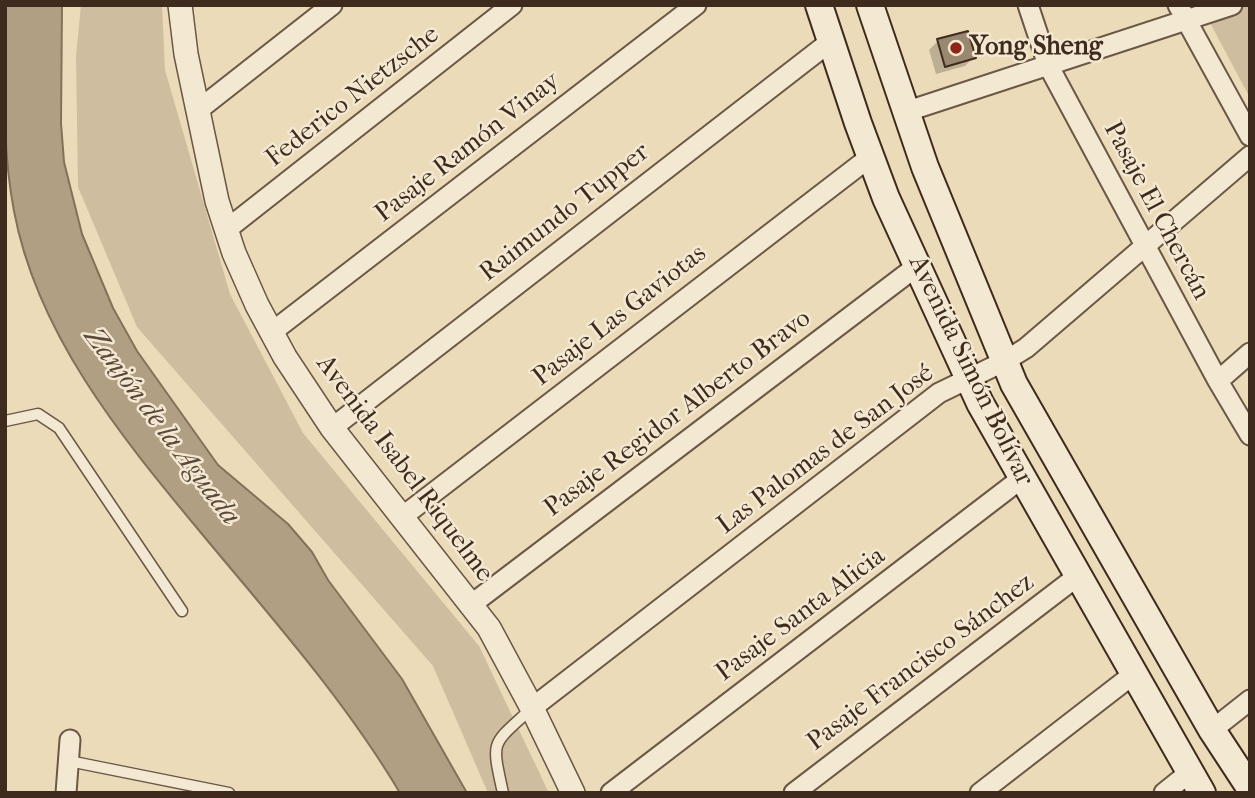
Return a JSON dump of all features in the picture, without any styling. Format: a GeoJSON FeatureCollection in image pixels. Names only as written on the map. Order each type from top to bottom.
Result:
{"type":"FeatureCollection","features":[{"type":"Feature","properties":{"kind":"main road","name":"Avenida Simón Bolívar"},"geometry":{"type":"LineString","coordinates":[[819,5],[870,157],[968,379],[989,421],[1196,783]]}},
{"type":"Feature","properties":{"kind":"main road","name":"Avenida Simón Bolívar"},"geometry":{"type":"LineString","coordinates":[[870,5],[905,112],[1014,384],[1212,730],[1250,788]]}},
{"type":"Feature","properties":{"kind":"street","name":"Avenida Isabel Riquelme"},"geometry":{"type":"LineString","coordinates":[[180,5],[197,111],[226,230],[243,276],[272,332],[332,428],[489,628],[573,793]]}},
{"type":"Feature","properties":{"kind":"street"},"geometry":{"type":"LineString","coordinates":[[197,111],[332,5]]}},
{"type":"Feature","properties":{"kind":"street","name":"Federico Nietzsche"},"geometry":{"type":"LineString","coordinates":[[226,230],[512,5]]}},
{"type":"Feature","properties":{"kind":"street","name":"Pasaje Ramón Vinay"},"geometry":{"type":"LineString","coordinates":[[272,332],[696,5]]}},
{"type":"Feature","properties":{"kind":"street","name":"Pasaje El Chercán"},"geometry":{"type":"LineString","coordinates":[[1028,5],[1048,65],[1218,381],[1250,435]]}},
{"type":"Feature","properties":{"kind":"street"},"geometry":{"type":"LineString","coordinates":[[905,112],[1048,65],[1182,13],[1233,5]]}},
{"type":"Feature","properties":{"kind":"street"},"geometry":{"type":"LineString","coordinates":[[1182,13],[1250,136]]}},
{"type":"Feature","properties":{"kind":"street","name":"Raimundo Tupper"},"geometry":{"type":"LineString","coordinates":[[332,428],[831,41]]}},
{"type":"Feature","properties":{"kind":"street","name":"Las Palomas de San José"},"geometry":{"type":"LineString","coordinates":[[532,708],[939,393],[1026,348],[1250,156]]}},
{"type":"Feature","properties":{"kind":"street","name":"Pasaje Las Gaviotas"},"geometry":{"type":"LineString","coordinates":[[402,517],[870,157]]}},
{"type":"Feature","properties":{"kind":"street","name":"Pasaje Regidor Alberto Bravo"},"geometry":{"type":"LineString","coordinates":[[472,604],[917,266]]}},
{"type":"Feature","properties":{"kind":"street"},"geometry":{"type":"LineString","coordinates":[[1218,381],[1250,353]]}},
{"type":"Feature","properties":{"kind":"street","name":"Pasaje Santa Alicia"},"geometry":{"type":"LineString","coordinates":[[611,793],[1022,478]]}},
{"type":"Feature","properties":{"kind":"street","name":"Pasaje Francisco Sánchez"},"geometry":{"type":"LineString","coordinates":[[794,793],[1079,575]]}},
{"type":"Feature","properties":{"kind":"street"},"geometry":{"type":"LineString","coordinates":[[980,793],[1135,673]]}},
{"type":"Feature","properties":{"kind":"street"},"geometry":{"type":"LineString","coordinates":[[1212,730],[1250,700]]}},
{"type":"Feature","properties":{"kind":"street"},"geometry":{"type":"LineString","coordinates":[[66,793],[70,740]]}},
{"type":"Feature","properties":{"kind":"street"},"geometry":{"type":"LineString","coordinates":[[1164,793],[1196,783]]}},
{"type":"Feature","properties":{"kind":"lane"},"geometry":{"type":"LineString","coordinates":[[5,421],[38,414],[59,428],[182,611]]}},
{"type":"Feature","properties":{"kind":"lane"},"geometry":{"type":"LineString","coordinates":[[503,793],[494,752],[497,741],[532,708]]}},
{"type":"Feature","properties":{"kind":"lane"},"geometry":{"type":"LineString","coordinates":[[69,761],[229,793]]}},
{"type":"Feature","properties":{"kind":"shaded area"},"geometry":{"type":"Polygon","coordinates":[[[81,5],[162,5],[165,70],[230,294],[303,433],[479,646],[549,793],[488,793],[433,666],[137,327],[78,187],[76,56],[81,5]]]}},
{"type":"Feature","properties":{"kind":"shaded area"},"geometry":{"type":"Polygon","coordinates":[[[1250,5],[1250,98],[1208,19],[1250,5]]]}},
{"type":"Feature","properties":{"kind":"water","name":"Zanjón de la Aguada"},"geometry":{"type":"Polygon","coordinates":[[[5,5],[62,5],[61,123],[64,162],[82,234],[113,308],[137,351],[218,465],[288,524],[312,552],[328,580],[402,679],[467,793],[400,793],[329,690],[139,457],[85,381],[41,299],[25,256],[14,211],[5,134],[5,5]]]}},
{"type":"Feature","properties":{"kind":"building","name":"Yong Sheng"},"geometry":{"type":"Polygon","coordinates":[[[968,31],[976,58],[945,67],[937,39],[968,31]]]}},
{"type":"Feature","properties":{"kind":"place","name":"Yong Sheng"},"geometry":{"type":"Point","coordinates":[956,48]}}]}
